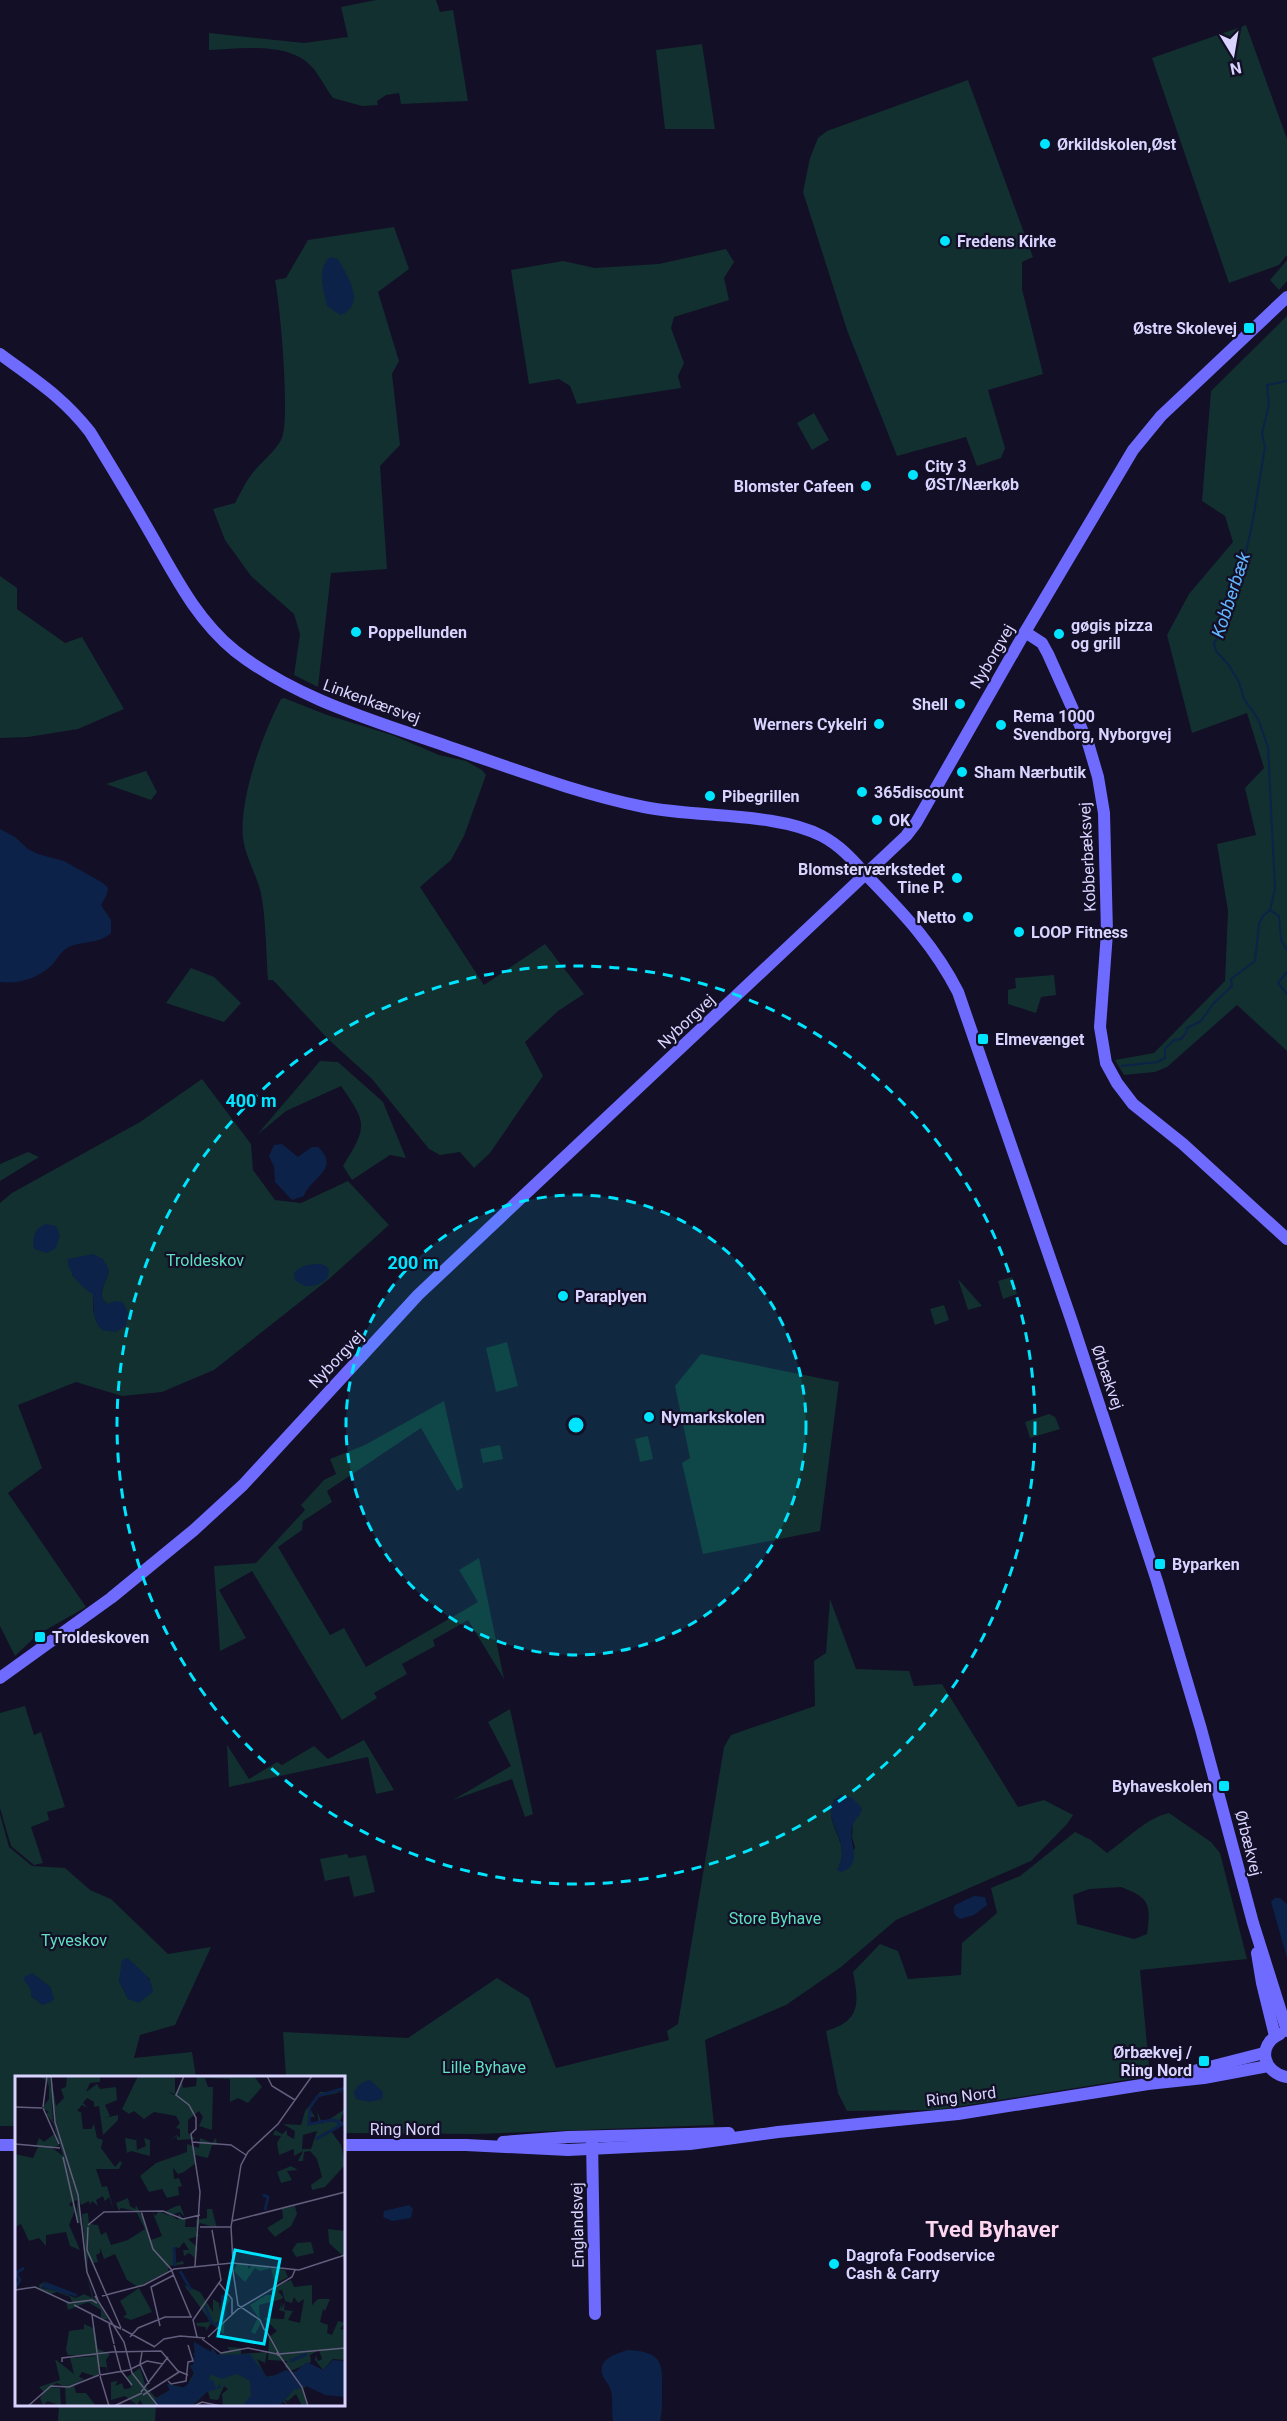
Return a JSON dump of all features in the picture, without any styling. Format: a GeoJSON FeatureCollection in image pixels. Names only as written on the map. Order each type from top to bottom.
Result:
{"type":"FeatureCollection","features":[{"type":"Feature","properties":{"kind":"street","name":"Nyborgvej"},"geometry":{"type":"LineString","coordinates":[[0,1678],[111,1598],[195,1530],[243,1485],[418,1295],[906,836],[916,823],[1025,632],[1128,460],[1147,433],[1187,389],[1256,328],[1287,297]]}},
{"type":"Feature","properties":{"kind":"street","name":"Linkenkærsvej"},"geometry":{"type":"LineString","coordinates":[[0,354],[46,386],[74,411],[90,432],[183,592],[204,621],[235,650],[279,681],[314,699],[514,769],[613,800],[676,813],[779,823],[810,830],[835,843],[865,874]]}},
{"type":"Feature","properties":{"kind":"street","name":"Kobberbæksvej"},"geometry":{"type":"LineString","coordinates":[[1025,632],[1042,643],[1048,654],[1088,743],[1098,777],[1104,813],[1107,933],[1100,1027],[1106,1063],[1117,1083],[1133,1104],[1183,1144],[1287,1239]]}},
{"type":"Feature","properties":{"kind":"street","name":"Ørbækvej"},"geometry":{"type":"LineString","coordinates":[[865,874],[918,929],[942,961],[958,992],[1072,1322],[1157,1581],[1201,1729],[1253,1923],[1262,1983],[1283,2034]]}},
{"type":"Feature","properties":{"kind":"street"},"geometry":{"type":"LineString","coordinates":[[1283,2034],[1270,2041],[1266,2060],[1279,2076],[1287,2078]]}},
{"type":"Feature","properties":{"kind":"street","name":"Ring Nord"},"geometry":{"type":"LineString","coordinates":[[345,2145],[592,2142],[778,2132],[958,2114],[1148,2084],[1204,2078],[1266,2060]]}},
{"type":"Feature","properties":{"kind":"street","name":"Englandsvej"},"geometry":{"type":"LineString","coordinates":[[592,2142],[595,2314]]}},
{"type":"Feature","properties":{"kind":"green space"},"geometry":{"type":"Polygon","coordinates":[[[376,0],[436,0],[440,12],[453,10],[468,101],[401,104],[399,93],[386,95],[377,101],[378,105],[362,106],[333,98],[312,67],[290,53],[264,48],[209,50],[209,33],[304,43],[348,37],[341,7],[376,0]]]}},
{"type":"Feature","properties":{"kind":"green space"},"geometry":{"type":"Polygon","coordinates":[[[1246,25],[1287,139],[1287,255],[1279,265],[1229,283],[1152,58],[1246,25]]]}},
{"type":"Feature","properties":{"kind":"green space"},"geometry":{"type":"Polygon","coordinates":[[[702,44],[715,129],[665,129],[656,50],[702,44]]]}},
{"type":"Feature","properties":{"kind":"green space"},"geometry":{"type":"Polygon","coordinates":[[[968,80],[1033,257],[1022,262],[1022,289],[1043,374],[988,390],[1005,448],[1001,458],[977,466],[966,437],[897,456],[847,330],[803,192],[810,158],[818,138],[827,131],[968,80]]]}},
{"type":"Feature","properties":{"kind":"green space"},"geometry":{"type":"Polygon","coordinates":[[[394,227],[409,269],[378,292],[399,361],[392,374],[400,445],[380,466],[387,569],[331,573],[318,687],[294,675],[300,634],[294,614],[251,576],[225,540],[213,509],[235,503],[251,475],[281,440],[284,429],[285,388],[282,336],[275,280],[286,278],[308,240],[394,227]]]}},
{"type":"Feature","properties":{"kind":"green space"},"geometry":{"type":"Polygon","coordinates":[[[726,249],[734,262],[724,278],[729,300],[674,317],[671,328],[684,363],[678,376],[681,388],[577,404],[570,386],[559,379],[529,384],[511,270],[563,261],[595,268],[659,264],[726,249]]]}},
{"type":"Feature","properties":{"kind":"green space"},"geometry":{"type":"Polygon","coordinates":[[[1287,260],[1287,281],[1279,290],[1270,280],[1287,260]]]}},
{"type":"Feature","properties":{"kind":"green space"},"geometry":{"type":"Polygon","coordinates":[[[1287,316],[1287,1051],[1237,1005],[1167,1067],[1155,1072],[1124,1075],[1115,1060],[1154,1053],[1225,981],[1228,911],[1217,844],[1256,835],[1245,788],[1264,768],[1247,713],[1192,733],[1167,635],[1189,594],[1233,542],[1225,516],[1202,501],[1211,391],[1287,316]]]}},
{"type":"Feature","properties":{"kind":"green space"},"geometry":{"type":"Polygon","coordinates":[[[814,413],[829,440],[812,450],[797,423],[814,413]]]}},
{"type":"Feature","properties":{"kind":"green space"},"geometry":{"type":"Polygon","coordinates":[[[0,576],[17,588],[17,609],[65,643],[82,637],[124,709],[78,729],[28,737],[0,738],[0,576]]]}},
{"type":"Feature","properties":{"kind":"green space"},"geometry":{"type":"Polygon","coordinates":[[[284,698],[327,715],[392,735],[439,755],[466,761],[482,770],[486,775],[464,836],[451,860],[420,887],[484,985],[545,944],[584,994],[558,1011],[525,1042],[543,1076],[490,1153],[474,1168],[460,1152],[440,1155],[429,1149],[372,1079],[329,1040],[273,980],[268,980],[262,899],[243,838],[243,822],[249,785],[260,747],[274,713],[281,699],[284,698]]]}},
{"type":"Feature","properties":{"kind":"green space"},"geometry":{"type":"Polygon","coordinates":[[[146,771],[157,792],[151,800],[106,784],[146,771]]]}},
{"type":"Feature","properties":{"kind":"green space"},"geometry":{"type":"Polygon","coordinates":[[[191,968],[214,977],[241,1003],[224,1022],[166,1003],[191,968]]]}},
{"type":"Feature","properties":{"kind":"green space"},"geometry":{"type":"Polygon","coordinates":[[[1054,975],[1056,995],[1041,997],[1036,1013],[1008,1004],[1008,990],[1016,988],[1015,978],[1054,975]]]}},
{"type":"Feature","properties":{"kind":"green space"},"geometry":{"type":"Polygon","coordinates":[[[320,1061],[338,1062],[383,1102],[406,1158],[390,1155],[352,1180],[343,1166],[357,1142],[361,1126],[356,1109],[341,1086],[286,1111],[257,1135],[320,1061]]]}},
{"type":"Feature","properties":{"kind":"green space","name":"Troldeskov"},"geometry":{"type":"Polygon","coordinates":[[[202,1079],[251,1144],[253,1170],[275,1200],[301,1203],[348,1181],[389,1225],[329,1279],[214,1370],[162,1392],[122,1396],[76,1382],[18,1405],[42,1468],[8,1493],[86,1607],[37,1635],[15,1656],[0,1626],[0,1203],[12,1193],[140,1122],[202,1079]],[[109,1270],[72,1275],[93,1293],[93,1313],[112,1301],[107,1304],[102,1296],[109,1270]]]}},
{"type":"Feature","properties":{"kind":"green space"},"geometry":{"type":"Polygon","coordinates":[[[28,1152],[39,1157],[0,1181],[0,1164],[28,1152]]]}},
{"type":"Feature","properties":{"kind":"green space"},"geometry":{"type":"Polygon","coordinates":[[[1012,1277],[1017,1294],[1003,1299],[998,1281],[1012,1277]]]}},
{"type":"Feature","properties":{"kind":"green space"},"geometry":{"type":"Polygon","coordinates":[[[958,1279],[982,1306],[968,1310],[958,1279]]]}},
{"type":"Feature","properties":{"kind":"green space"},"geometry":{"type":"Polygon","coordinates":[[[944,1305],[949,1320],[935,1325],[930,1309],[944,1305]]]}},
{"type":"Feature","properties":{"kind":"green space"},"geometry":{"type":"Polygon","coordinates":[[[507,1342],[518,1386],[496,1392],[486,1348],[507,1342]]]}},
{"type":"Feature","properties":{"kind":"green space"},"geometry":{"type":"Polygon","coordinates":[[[701,1354],[839,1382],[820,1531],[703,1554],[682,1463],[690,1458],[675,1386],[701,1354]]]}},
{"type":"Feature","properties":{"kind":"green space"},"geometry":{"type":"Polygon","coordinates":[[[444,1401],[463,1487],[457,1491],[421,1428],[327,1491],[332,1502],[303,1521],[302,1530],[278,1547],[330,1635],[344,1628],[366,1667],[478,1602],[459,1570],[479,1558],[504,1679],[468,1620],[433,1640],[435,1646],[402,1664],[407,1674],[374,1693],[377,1698],[342,1720],[252,1571],[219,1590],[246,1638],[220,1651],[214,1566],[256,1563],[305,1510],[301,1505],[324,1480],[336,1474],[330,1459],[365,1445],[444,1401]]]}},
{"type":"Feature","properties":{"kind":"green space"},"geometry":{"type":"Polygon","coordinates":[[[1049,1414],[1055,1417],[1060,1429],[1030,1438],[1025,1422],[1049,1414]]]}},
{"type":"Feature","properties":{"kind":"green space"},"geometry":{"type":"Polygon","coordinates":[[[648,1436],[653,1459],[640,1462],[635,1439],[648,1436]]]}},
{"type":"Feature","properties":{"kind":"green space"},"geometry":{"type":"Polygon","coordinates":[[[500,1445],[503,1459],[483,1463],[480,1449],[500,1445]]]}},
{"type":"Feature","properties":{"kind":"green space","name":"Store Byhave"},"geometry":{"type":"Polygon","coordinates":[[[830,1599],[856,1669],[909,1671],[914,1686],[942,1684],[1018,1807],[1044,1800],[1073,1815],[1031,1861],[896,1920],[841,1967],[786,2005],[705,2040],[714,2125],[476,2134],[345,2133],[345,2076],[286,2076],[283,2032],[408,2038],[497,1978],[529,1998],[556,2068],[669,2040],[667,2031],[678,2024],[724,1747],[731,1735],[815,1706],[814,1661],[826,1653],[830,1599]],[[841,1795],[834,1800],[831,1815],[842,1851],[837,1870],[855,1848],[852,1837],[853,1822],[841,1795]]]}},
{"type":"Feature","properties":{"kind":"green space"},"geometry":{"type":"Polygon","coordinates":[[[25,1706],[34,1735],[41,1732],[65,1807],[47,1812],[49,1820],[31,1827],[43,1863],[34,1865],[11,1846],[0,1808],[0,1713],[25,1706]]]}},
{"type":"Feature","properties":{"kind":"green space"},"geometry":{"type":"Polygon","coordinates":[[[510,1709],[533,1814],[525,1817],[512,1779],[453,1800],[511,1766],[488,1722],[510,1709]]]}},
{"type":"Feature","properties":{"kind":"green space"},"geometry":{"type":"Polygon","coordinates":[[[364,1740],[394,1790],[376,1794],[368,1757],[229,1787],[227,1745],[249,1779],[277,1762],[282,1765],[314,1746],[328,1759],[364,1740]]]}},
{"type":"Feature","properties":{"kind":"green space"},"geometry":{"type":"Polygon","coordinates":[[[1169,1813],[1211,1842],[1220,1853],[1247,1959],[1140,1970],[1150,2076],[937,2110],[847,2111],[838,2093],[826,2031],[846,2022],[852,2016],[856,2002],[853,1972],[880,1944],[898,1951],[908,1979],[961,1975],[962,1943],[997,1913],[991,1888],[1020,1876],[1075,1832],[1091,1840],[1107,1853],[1144,1824],[1169,1813]],[[1121,1887],[1089,1889],[1073,1895],[1077,1924],[1134,1939],[1147,1934],[1149,1916],[1146,1903],[1138,1895],[1121,1887]]]}},
{"type":"Feature","properties":{"kind":"green space","name":"Tyveskov"},"geometry":{"type":"Polygon","coordinates":[[[0,1814],[9,1847],[32,1866],[65,1868],[90,1890],[111,1899],[168,1954],[211,1947],[175,2025],[140,2035],[134,2058],[192,2052],[196,2076],[15,2076],[15,2126],[0,2126],[0,1814]],[[123,1966],[119,1981],[128,1999],[150,1979],[137,1969],[123,1966]],[[32,1973],[31,1996],[42,2004],[51,2002],[51,1988],[32,1973]]]}},
{"type":"Feature","properties":{"kind":"green space"},"geometry":{"type":"Polygon","coordinates":[[[347,1854],[349,1858],[366,1855],[375,1892],[354,1897],[349,1876],[325,1881],[320,1859],[347,1854]]]}},
{"type":"Feature","properties":{"kind":"green space"},"geometry":{"type":"Polygon","coordinates":[[[59,2406],[156,2406],[155,2421],[58,2421],[59,2406]]]}},
{"type":"Feature","properties":{"kind":"water"},"geometry":{"type":"Polygon","coordinates":[[[330,257],[338,259],[353,290],[353,305],[340,315],[327,306],[323,287],[323,267],[330,257]]]}},
{"type":"Feature","properties":{"kind":"water"},"geometry":{"type":"Polygon","coordinates":[[[0,829],[15,837],[28,849],[64,861],[103,883],[108,888],[101,905],[111,920],[111,933],[106,937],[67,948],[52,965],[40,974],[28,980],[14,982],[0,982],[0,829]]]}},
{"type":"Feature","properties":{"kind":"water"},"geometry":{"type":"Polygon","coordinates":[[[282,1144],[298,1157],[312,1147],[318,1147],[327,1162],[322,1173],[304,1196],[292,1200],[275,1182],[274,1167],[269,1156],[274,1145],[282,1144]]]}},
{"type":"Feature","properties":{"kind":"water"},"geometry":{"type":"Polygon","coordinates":[[[46,1224],[56,1226],[60,1235],[56,1248],[47,1253],[34,1249],[33,1245],[36,1231],[46,1224]]]}},
{"type":"Feature","properties":{"kind":"water"},"geometry":{"type":"Polygon","coordinates":[[[93,1254],[103,1259],[109,1270],[102,1292],[104,1300],[107,1304],[116,1301],[123,1302],[128,1312],[126,1326],[116,1332],[102,1330],[98,1326],[94,1313],[93,1294],[80,1284],[69,1268],[68,1259],[93,1254]]]}},
{"type":"Feature","properties":{"kind":"water"},"geometry":{"type":"Polygon","coordinates":[[[320,1264],[329,1270],[328,1278],[324,1281],[307,1286],[295,1280],[294,1273],[299,1268],[320,1264]]]}},
{"type":"Feature","properties":{"kind":"water"},"geometry":{"type":"Polygon","coordinates":[[[841,1795],[852,1798],[862,1808],[852,1832],[854,1858],[852,1864],[841,1872],[837,1870],[842,1848],[831,1810],[833,1802],[841,1795]]]}},
{"type":"Feature","properties":{"kind":"water"},"geometry":{"type":"Polygon","coordinates":[[[974,1896],[985,1897],[987,1905],[974,1915],[958,1918],[954,1911],[955,1905],[974,1896]]]}},
{"type":"Feature","properties":{"kind":"water"},"geometry":{"type":"Polygon","coordinates":[[[1275,1898],[1280,1898],[1287,1904],[1287,1958],[1271,1902],[1275,1898]]]}},
{"type":"Feature","properties":{"kind":"water"},"geometry":{"type":"Polygon","coordinates":[[[128,1958],[147,1977],[152,1986],[153,1992],[139,2003],[128,1999],[119,1981],[122,1960],[128,1958]]]}},
{"type":"Feature","properties":{"kind":"water"},"geometry":{"type":"Polygon","coordinates":[[[32,1973],[51,1988],[54,1999],[51,2002],[42,2005],[31,1996],[31,1990],[23,1978],[32,1973]]]}},
{"type":"Feature","properties":{"kind":"water"},"geometry":{"type":"Polygon","coordinates":[[[370,2080],[383,2092],[382,2099],[370,2102],[356,2099],[354,2092],[362,2083],[370,2080]]]}},
{"type":"Feature","properties":{"kind":"water"},"geometry":{"type":"Polygon","coordinates":[[[409,2205],[413,2209],[411,2218],[392,2221],[383,2217],[384,2211],[409,2205]]]}},
{"type":"Feature","properties":{"kind":"water"},"geometry":{"type":"Polygon","coordinates":[[[628,2350],[650,2354],[660,2363],[662,2407],[660,2421],[613,2421],[611,2392],[603,2376],[603,2365],[608,2358],[628,2350]]]}},
{"type":"Feature","properties":{"kind":"waterway","name":"Kobberbæk"},"geometry":{"type":"LineString","coordinates":[[1270,910],[1275,889],[1268,747],[1258,719],[1244,699],[1239,682],[1228,664],[1216,651],[1214,643],[1219,636],[1225,599],[1241,575],[1253,520],[1265,447],[1262,433],[1269,405],[1267,385],[1287,381]]}},
{"type":"Feature","properties":{"kind":"waterway","name":"Kobberbæk"},"geometry":{"type":"LineString","coordinates":[[1270,910],[1279,916],[1281,940],[1287,950]]}},
{"type":"Feature","properties":{"kind":"waterway"},"geometry":{"type":"LineString","coordinates":[[1122,1066],[1157,1062],[1165,1058],[1165,1049],[1174,1040],[1181,1039],[1187,1028],[1201,1021],[1213,1004],[1232,986],[1231,979],[1255,961],[1259,924],[1270,910]]}},
{"type":"Feature","properties":{"kind":"waterway","name":"Kobberbæk"},"geometry":{"type":"LineString","coordinates":[[1287,972],[1278,983],[1287,994]]}},
{"type":"Feature","properties":{"kind":"place","name":"Ørkildskolen,Øst"},"geometry":{"type":"Point","coordinates":[1045,144]}},
{"type":"Feature","properties":{"kind":"place","name":"Fredens Kirke"},"geometry":{"type":"Point","coordinates":[945,241]}},
{"type":"Feature","properties":{"kind":"place","name":"Østre Skolevej"},"geometry":{"type":"Point","coordinates":[1249,328]}},
{"type":"Feature","properties":{"kind":"place","name":"City 3 ØST/Nærkøb"},"geometry":{"type":"Point","coordinates":[913,475]}},
{"type":"Feature","properties":{"kind":"place","name":"Blomster Cafeen"},"geometry":{"type":"Point","coordinates":[866,486]}},
{"type":"Feature","properties":{"kind":"place","name":"Poppellunden"},"geometry":{"type":"Point","coordinates":[356,632]}},
{"type":"Feature","properties":{"kind":"place","name":"gøgis pizza og grill"},"geometry":{"type":"Point","coordinates":[1059,634]}},
{"type":"Feature","properties":{"kind":"place","name":"Shell"},"geometry":{"type":"Point","coordinates":[960,704]}},
{"type":"Feature","properties":{"kind":"place","name":"Werners Cykelri"},"geometry":{"type":"Point","coordinates":[879,724]}},
{"type":"Feature","properties":{"kind":"place","name":"Rema 1000 Svendborg, Nyborgvej"},"geometry":{"type":"Point","coordinates":[1001,725]}},
{"type":"Feature","properties":{"kind":"place","name":"Sham Nærbutik"},"geometry":{"type":"Point","coordinates":[962,772]}},
{"type":"Feature","properties":{"kind":"place","name":"365discount"},"geometry":{"type":"Point","coordinates":[862,792]}},
{"type":"Feature","properties":{"kind":"place","name":"Pibegrillen"},"geometry":{"type":"Point","coordinates":[710,796]}},
{"type":"Feature","properties":{"kind":"place","name":"OK"},"geometry":{"type":"Point","coordinates":[877,820]}},
{"type":"Feature","properties":{"kind":"place","name":"Blomsterværkstedet Tine P."},"geometry":{"type":"Point","coordinates":[957,878]}},
{"type":"Feature","properties":{"kind":"place","name":"Netto"},"geometry":{"type":"Point","coordinates":[968,917]}},
{"type":"Feature","properties":{"kind":"place","name":"LOOP Fitness"},"geometry":{"type":"Point","coordinates":[1019,932]}},
{"type":"Feature","properties":{"kind":"place","name":"Elmevænget"},"geometry":{"type":"Point","coordinates":[983,1039]}},
{"type":"Feature","properties":{"kind":"place","name":"Paraplyen"},"geometry":{"type":"Point","coordinates":[563,1296]}},
{"type":"Feature","properties":{"kind":"place","name":"Nymarkskolen"},"geometry":{"type":"Point","coordinates":[649,1417]}},
{"type":"Feature","properties":{"kind":"place","name":"Byparken"},"geometry":{"type":"Point","coordinates":[1160,1564]}},
{"type":"Feature","properties":{"kind":"place","name":"Troldeskoven"},"geometry":{"type":"Point","coordinates":[40,1637]}},
{"type":"Feature","properties":{"kind":"place","name":"Byhaveskolen"},"geometry":{"type":"Point","coordinates":[1224,1786]}},
{"type":"Feature","properties":{"kind":"place","name":"Ørbækvej / Ring Nord"},"geometry":{"type":"Point","coordinates":[1204,2061]}},
{"type":"Feature","properties":{"kind":"place","name":"Dagrofa Foodservice Cash & Carry"},"geometry":{"type":"Point","coordinates":[834,2264]}},
{"type":"Feature","properties":{"kind":"district","name":"Tved Byhaver"},"geometry":{"type":"Point","coordinates":[992,2229]}},
{"type":"Feature","properties":{"kind":"park label","name":"Lille Byhave"},"geometry":{"type":"Point","coordinates":[484,2067]}}]}
